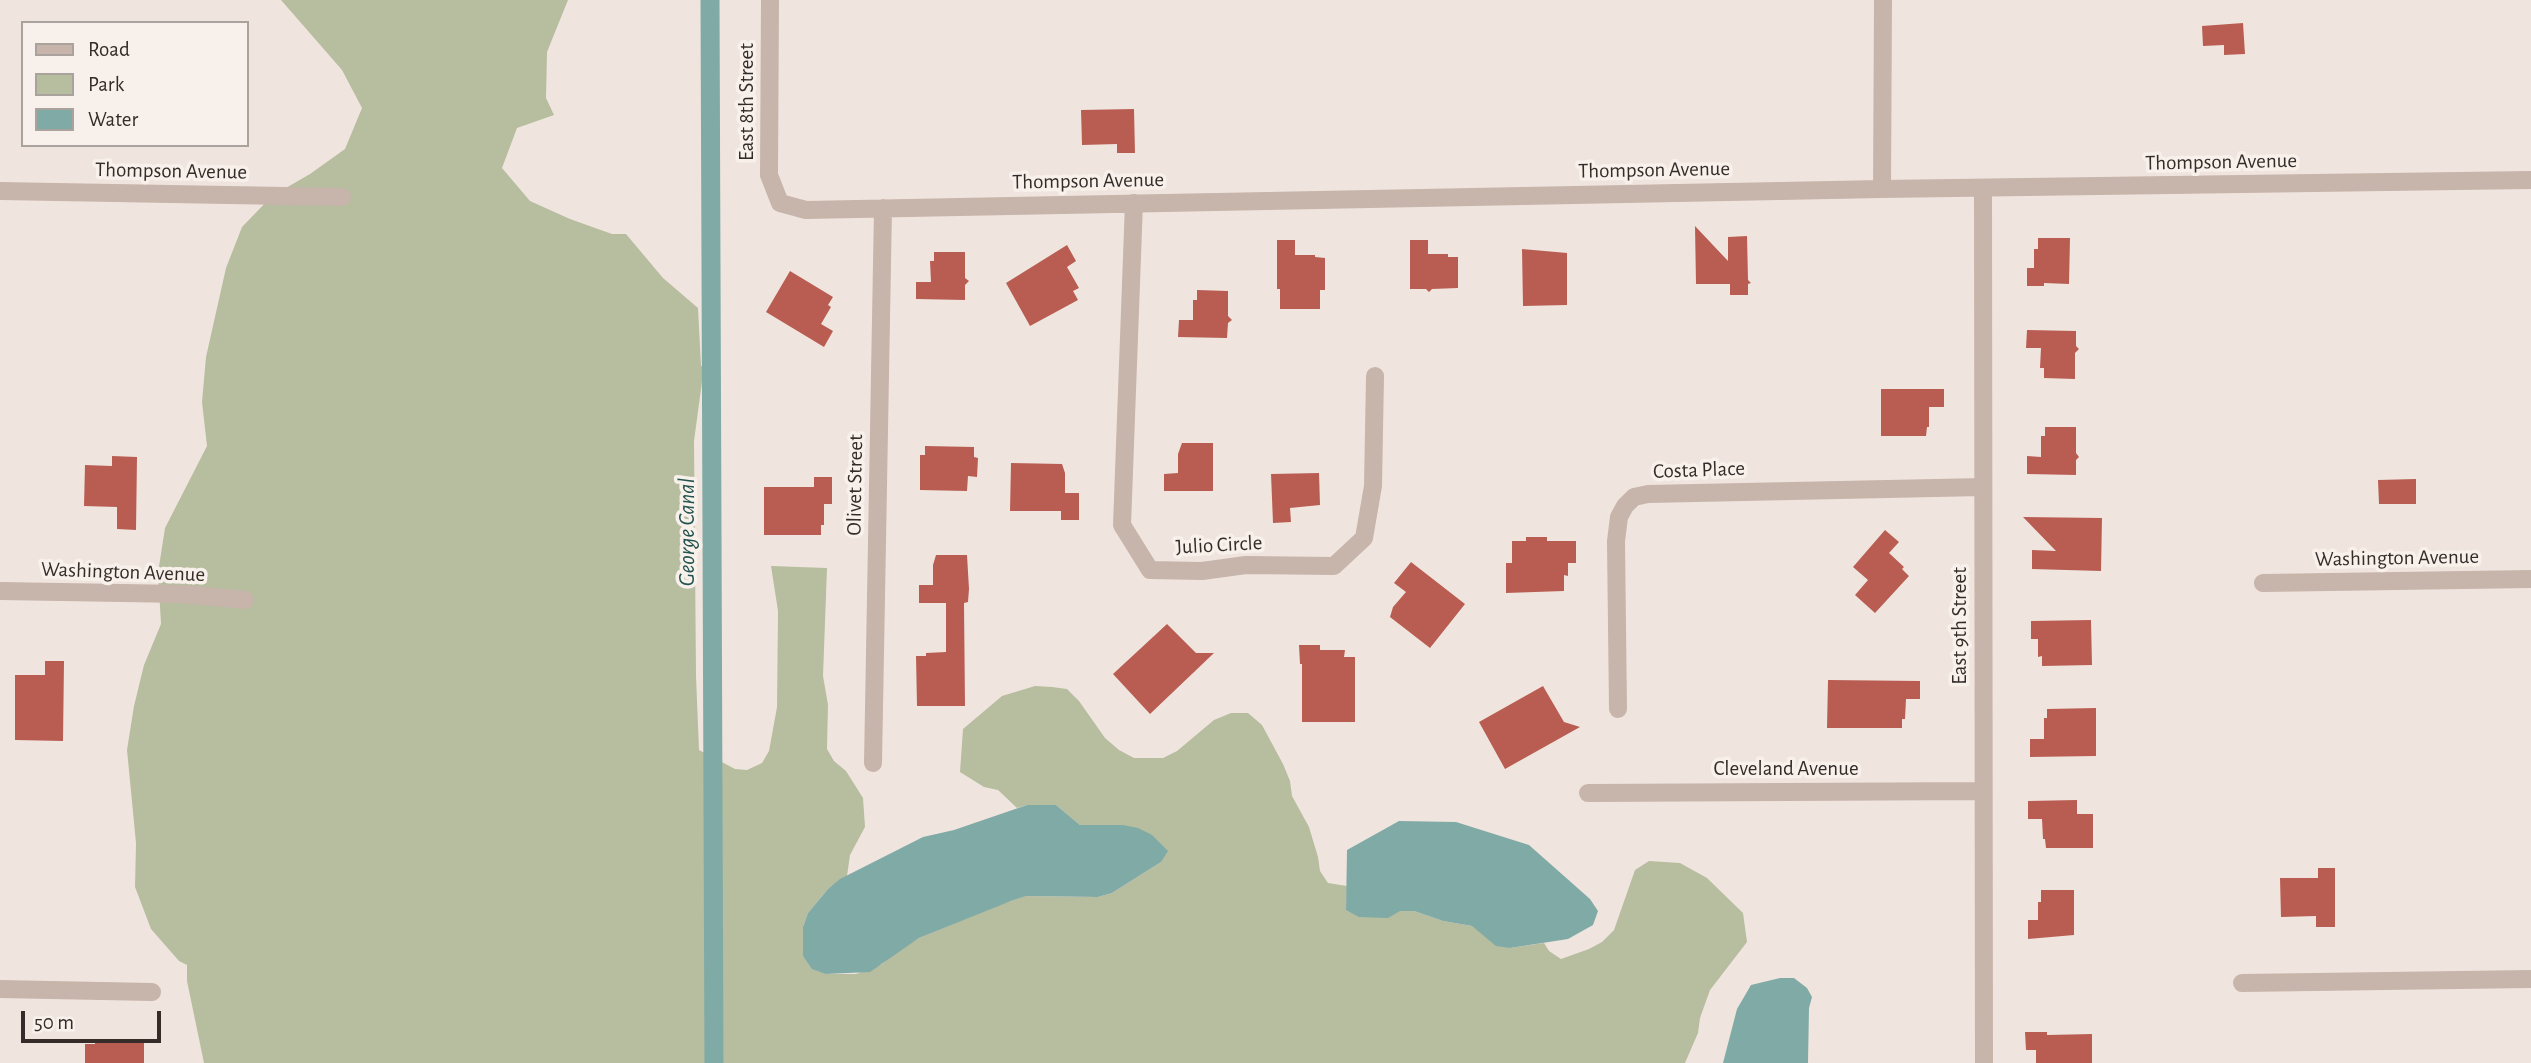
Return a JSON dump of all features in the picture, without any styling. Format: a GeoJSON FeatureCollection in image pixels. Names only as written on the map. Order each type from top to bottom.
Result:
{"type":"FeatureCollection","features":[{"type":"Feature","properties":{"kind":"street","name":"East 8th Street"},"geometry":{"type":"LineString","coordinates":[[770,0],[769,175],[780,203]]}},
{"type":"Feature","properties":{"kind":"street"},"geometry":{"type":"LineString","coordinates":[[1882,188],[1883,0]]}},
{"type":"Feature","properties":{"kind":"street","name":"Thompson Avenue"},"geometry":{"type":"LineString","coordinates":[[780,203],[806,210],[1882,188],[2531,180]]}},
{"type":"Feature","properties":{"kind":"street","name":"East 9th Street"},"geometry":{"type":"LineString","coordinates":[[1983,188],[1984,1063]]}},
{"type":"Feature","properties":{"kind":"street","name":"Thompson Avenue"},"geometry":{"type":"LineString","coordinates":[[0,191],[342,197]]}},
{"type":"Feature","properties":{"kind":"street","name":"Julio Circle"},"geometry":{"type":"LineString","coordinates":[[1134,203],[1122,525],[1150,570],[1202,571],[1246,565],[1335,566],[1364,538],[1373,486],[1375,376]]}},
{"type":"Feature","properties":{"kind":"street","name":"Olivet Street"},"geometry":{"type":"LineString","coordinates":[[873,764],[883,208]]}},
{"type":"Feature","properties":{"kind":"street","name":"Costa Place"},"geometry":{"type":"LineString","coordinates":[[1618,709],[1616,541],[1619,517],[1625,506],[1634,498],[1648,494],[1983,487]]}},
{"type":"Feature","properties":{"kind":"street","name":"Washington Avenue"},"geometry":{"type":"LineString","coordinates":[[2263,583],[2531,579]]}},
{"type":"Feature","properties":{"kind":"street","name":"Washington Avenue"},"geometry":{"type":"LineString","coordinates":[[0,591],[182,594],[245,600]]}},
{"type":"Feature","properties":{"kind":"street","name":"Cleveland Avenue"},"geometry":{"type":"LineString","coordinates":[[1588,793],[1983,791]]}},
{"type":"Feature","properties":{"kind":"street"},"geometry":{"type":"LineString","coordinates":[[2242,983],[2531,979]]}},
{"type":"Feature","properties":{"kind":"street"},"geometry":{"type":"LineString","coordinates":[[0,989],[152,992]]}},
{"type":"Feature","properties":{"kind":"green space"},"geometry":{"type":"Polygon","coordinates":[[[281,0],[568,0],[547,52],[546,98],[554,115],[517,128],[502,168],[530,201],[612,234],[626,234],[663,278],[698,308],[701,366],[704,367],[694,441],[699,750],[735,769],[747,770],[762,763],[769,751],[777,707],[778,611],[771,566],[827,568],[823,676],[828,705],[827,749],[834,761],[846,771],[863,798],[865,827],[850,855],[847,876],[828,889],[808,913],[803,927],[803,956],[826,974],[856,974],[882,964],[919,938],[1025,896],[1098,897],[1112,893],[1161,862],[1123,825],[1080,825],[1056,805],[1027,805],[1017,808],[998,790],[984,787],[960,772],[963,729],[1002,696],[1035,686],[1052,687],[1067,689],[1079,701],[1105,738],[1134,758],[1163,758],[1177,751],[1214,720],[1231,713],[1248,713],[1262,725],[1283,764],[1290,781],[1292,796],[1309,827],[1320,871],[1328,883],[1347,886],[1346,910],[1414,911],[1443,921],[1472,926],[1510,948],[1544,943],[1549,951],[1561,959],[1602,942],[1614,930],[1635,870],[1649,861],[1680,863],[1707,878],[1743,913],[1747,942],[1710,990],[1700,1018],[1698,1033],[1685,1063],[204,1063],[187,981],[187,965],[179,961],[151,929],[135,887],[136,843],[127,750],[144,665],[161,624],[158,573],[165,528],[207,446],[202,402],[206,357],[226,268],[242,227],[272,196],[345,149],[362,108],[342,70],[281,0]]]}},
{"type":"Feature","properties":{"kind":"water"},"geometry":{"type":"Polygon","coordinates":[[[1027,805],[1056,805],[1080,825],[1123,825],[1138,828],[1152,835],[1168,851],[1161,862],[1112,893],[1098,897],[1026,896],[919,938],[870,972],[826,974],[812,969],[803,956],[803,927],[808,913],[840,879],[923,837],[954,830],[1027,805]]]}},
{"type":"Feature","properties":{"kind":"water"},"geometry":{"type":"Polygon","coordinates":[[[1399,821],[1456,822],[1529,845],[1590,899],[1598,911],[1593,925],[1568,939],[1510,948],[1496,946],[1472,926],[1443,921],[1414,911],[1400,911],[1388,918],[1359,917],[1346,910],[1347,850],[1399,821]]]}},
{"type":"Feature","properties":{"kind":"water"},"geometry":{"type":"Polygon","coordinates":[[[1780,978],[1794,978],[1807,988],[1812,997],[1809,1008],[1808,1063],[1723,1063],[1737,1009],[1751,985],[1780,978]]]}},
{"type":"Feature","properties":{"kind":"building"},"geometry":{"type":"Polygon","coordinates":[[[2243,23],[2245,54],[2224,55],[2224,45],[2203,46],[2202,26],[2243,23]]]}},
{"type":"Feature","properties":{"kind":"building"},"geometry":{"type":"Polygon","coordinates":[[[1134,109],[1135,153],[1117,153],[1117,144],[1082,145],[1081,110],[1134,109]]]}},
{"type":"Feature","properties":{"kind":"building"},"geometry":{"type":"Polygon","coordinates":[[[1695,226],[1728,261],[1728,237],[1747,236],[1748,280],[1751,283],[1748,284],[1748,295],[1730,295],[1730,284],[1696,284],[1695,226]]]}},
{"type":"Feature","properties":{"kind":"building"},"geometry":{"type":"Polygon","coordinates":[[[2038,238],[2070,238],[2069,284],[2044,283],[2044,286],[2027,286],[2027,268],[2034,268],[2034,249],[2038,249],[2038,238]]]}},
{"type":"Feature","properties":{"kind":"building"},"geometry":{"type":"Polygon","coordinates":[[[1277,240],[1295,240],[1295,255],[1325,258],[1325,290],[1320,290],[1320,309],[1280,309],[1280,289],[1277,289],[1277,240]]]}},
{"type":"Feature","properties":{"kind":"building"},"geometry":{"type":"Polygon","coordinates":[[[1410,240],[1428,240],[1428,254],[1458,257],[1458,288],[1432,289],[1429,292],[1426,289],[1410,289],[1410,240]]]}},
{"type":"Feature","properties":{"kind":"building"},"geometry":{"type":"Polygon","coordinates":[[[1067,245],[1076,261],[1067,267],[1079,288],[1073,291],[1078,300],[1030,326],[1006,283],[1067,245]]]}},
{"type":"Feature","properties":{"kind":"building"},"geometry":{"type":"Polygon","coordinates":[[[1522,249],[1567,253],[1567,305],[1523,306],[1522,249]]]}},
{"type":"Feature","properties":{"kind":"building"},"geometry":{"type":"Polygon","coordinates":[[[934,252],[965,252],[965,278],[969,281],[965,285],[965,300],[916,299],[916,282],[931,282],[930,261],[934,261],[934,252]]]}},
{"type":"Feature","properties":{"kind":"building"},"geometry":{"type":"Polygon","coordinates":[[[790,271],[833,297],[828,305],[831,307],[821,324],[833,331],[824,347],[766,312],[790,271]]]}},
{"type":"Feature","properties":{"kind":"building"},"geometry":{"type":"Polygon","coordinates":[[[1197,290],[1228,291],[1228,316],[1232,320],[1228,323],[1227,338],[1178,337],[1179,320],[1193,320],[1193,300],[1197,300],[1197,290]]]}},
{"type":"Feature","properties":{"kind":"building"},"geometry":{"type":"Polygon","coordinates":[[[2027,330],[2076,331],[2076,346],[2079,349],[2075,353],[2075,379],[2044,378],[2044,368],[2040,368],[2041,348],[2026,348],[2027,330]]]}},
{"type":"Feature","properties":{"kind":"building"},"geometry":{"type":"Polygon","coordinates":[[[1881,389],[1944,389],[1944,407],[1929,407],[1926,436],[1881,436],[1881,389]]]}},
{"type":"Feature","properties":{"kind":"building"},"geometry":{"type":"Polygon","coordinates":[[[2045,427],[2076,427],[2076,453],[2079,457],[2076,460],[2076,475],[2027,474],[2027,456],[2041,457],[2041,436],[2045,436],[2045,427]]]}},
{"type":"Feature","properties":{"kind":"building"},"geometry":{"type":"Polygon","coordinates":[[[1182,443],[1213,443],[1213,491],[1164,491],[1164,474],[1178,473],[1178,454],[1182,443]]]}},
{"type":"Feature","properties":{"kind":"building"},"geometry":{"type":"Polygon","coordinates":[[[925,446],[974,447],[974,457],[978,458],[977,477],[968,476],[967,491],[920,490],[920,455],[925,455],[925,446]]]}},
{"type":"Feature","properties":{"kind":"building"},"geometry":{"type":"Polygon","coordinates":[[[112,456],[137,457],[136,530],[117,529],[117,507],[84,506],[85,465],[112,466],[112,456]]]}},
{"type":"Feature","properties":{"kind":"building"},"geometry":{"type":"Polygon","coordinates":[[[1011,463],[1062,464],[1065,493],[1079,493],[1079,520],[1061,520],[1061,511],[1010,511],[1011,463]]]}},
{"type":"Feature","properties":{"kind":"building"},"geometry":{"type":"Polygon","coordinates":[[[1319,473],[1320,505],[1290,508],[1291,522],[1273,523],[1271,474],[1319,473]]]}},
{"type":"Feature","properties":{"kind":"building"},"geometry":{"type":"Polygon","coordinates":[[[814,477],[832,477],[832,504],[824,504],[821,535],[764,535],[764,487],[814,487],[814,477]]]}},
{"type":"Feature","properties":{"kind":"building"},"geometry":{"type":"Polygon","coordinates":[[[2416,479],[2416,504],[2379,504],[2378,480],[2416,479]]]}},
{"type":"Feature","properties":{"kind":"building"},"geometry":{"type":"Polygon","coordinates":[[[2023,517],[2102,518],[2101,571],[2032,569],[2032,550],[2056,551],[2023,517]]]}},
{"type":"Feature","properties":{"kind":"building"},"geometry":{"type":"Polygon","coordinates":[[[1885,530],[1899,542],[1889,553],[1904,567],[1902,569],[1909,576],[1875,613],[1855,595],[1868,580],[1853,567],[1885,530]]]}},
{"type":"Feature","properties":{"kind":"building"},"geometry":{"type":"Polygon","coordinates":[[[1526,537],[1547,537],[1547,541],[1576,541],[1576,563],[1568,563],[1568,576],[1564,575],[1564,591],[1506,593],[1506,563],[1512,563],[1512,541],[1526,541],[1526,537]]]}},
{"type":"Feature","properties":{"kind":"building"},"geometry":{"type":"Polygon","coordinates":[[[936,555],[967,555],[969,589],[968,602],[964,603],[965,706],[917,706],[916,656],[946,652],[946,603],[919,603],[919,585],[933,585],[936,555]]]}},
{"type":"Feature","properties":{"kind":"building"},"geometry":{"type":"Polygon","coordinates":[[[1411,562],[1465,604],[1430,648],[1390,617],[1393,607],[1406,592],[1394,583],[1411,562]]]}},
{"type":"Feature","properties":{"kind":"building"},"geometry":{"type":"Polygon","coordinates":[[[2091,620],[2092,665],[2042,666],[2042,656],[2038,657],[2038,639],[2031,639],[2031,621],[2091,620]]]}},
{"type":"Feature","properties":{"kind":"building"},"geometry":{"type":"Polygon","coordinates":[[[1167,624],[1196,653],[1214,653],[1150,714],[1113,674],[1167,624]]]}},
{"type":"Feature","properties":{"kind":"building"},"geometry":{"type":"Polygon","coordinates":[[[1299,645],[1320,645],[1320,650],[1345,650],[1344,657],[1355,657],[1355,722],[1302,722],[1302,664],[1299,645]]]}},
{"type":"Feature","properties":{"kind":"building"},"geometry":{"type":"Polygon","coordinates":[[[45,661],[64,661],[63,741],[15,740],[15,675],[45,675],[45,661]]]}},
{"type":"Feature","properties":{"kind":"building"},"geometry":{"type":"Polygon","coordinates":[[[1828,680],[1920,681],[1920,699],[1906,699],[1902,728],[1827,728],[1828,680]]]}},
{"type":"Feature","properties":{"kind":"building"},"geometry":{"type":"Polygon","coordinates":[[[1543,686],[1564,722],[1580,727],[1505,769],[1479,722],[1543,686]]]}},
{"type":"Feature","properties":{"kind":"building"},"geometry":{"type":"Polygon","coordinates":[[[2096,708],[2096,756],[2030,757],[2030,739],[2044,739],[2047,709],[2096,708]]]}},
{"type":"Feature","properties":{"kind":"building"},"geometry":{"type":"Polygon","coordinates":[[[2077,800],[2077,814],[2093,814],[2093,848],[2046,848],[2042,819],[2028,819],[2028,801],[2077,800]]]}},
{"type":"Feature","properties":{"kind":"building"},"geometry":{"type":"Polygon","coordinates":[[[2318,868],[2335,868],[2335,927],[2316,927],[2316,916],[2281,917],[2280,878],[2318,878],[2318,868]]]}},
{"type":"Feature","properties":{"kind":"building"},"geometry":{"type":"Polygon","coordinates":[[[2041,890],[2074,890],[2074,935],[2028,939],[2028,920],[2038,920],[2041,890]]]}},
{"type":"Feature","properties":{"kind":"building"},"geometry":{"type":"Polygon","coordinates":[[[2025,1032],[2047,1032],[2047,1035],[2092,1034],[2092,1063],[2036,1063],[2036,1050],[2026,1050],[2025,1032]]]}},
{"type":"Feature","properties":{"kind":"building"},"geometry":{"type":"Polygon","coordinates":[[[95,1041],[144,1043],[144,1063],[85,1063],[85,1044],[95,1044],[95,1041]]]}},
{"type":"Feature","properties":{"kind":"waterway","name":"George Canal"},"geometry":{"type":"LineString","coordinates":[[710,0],[714,1063]]}}]}
